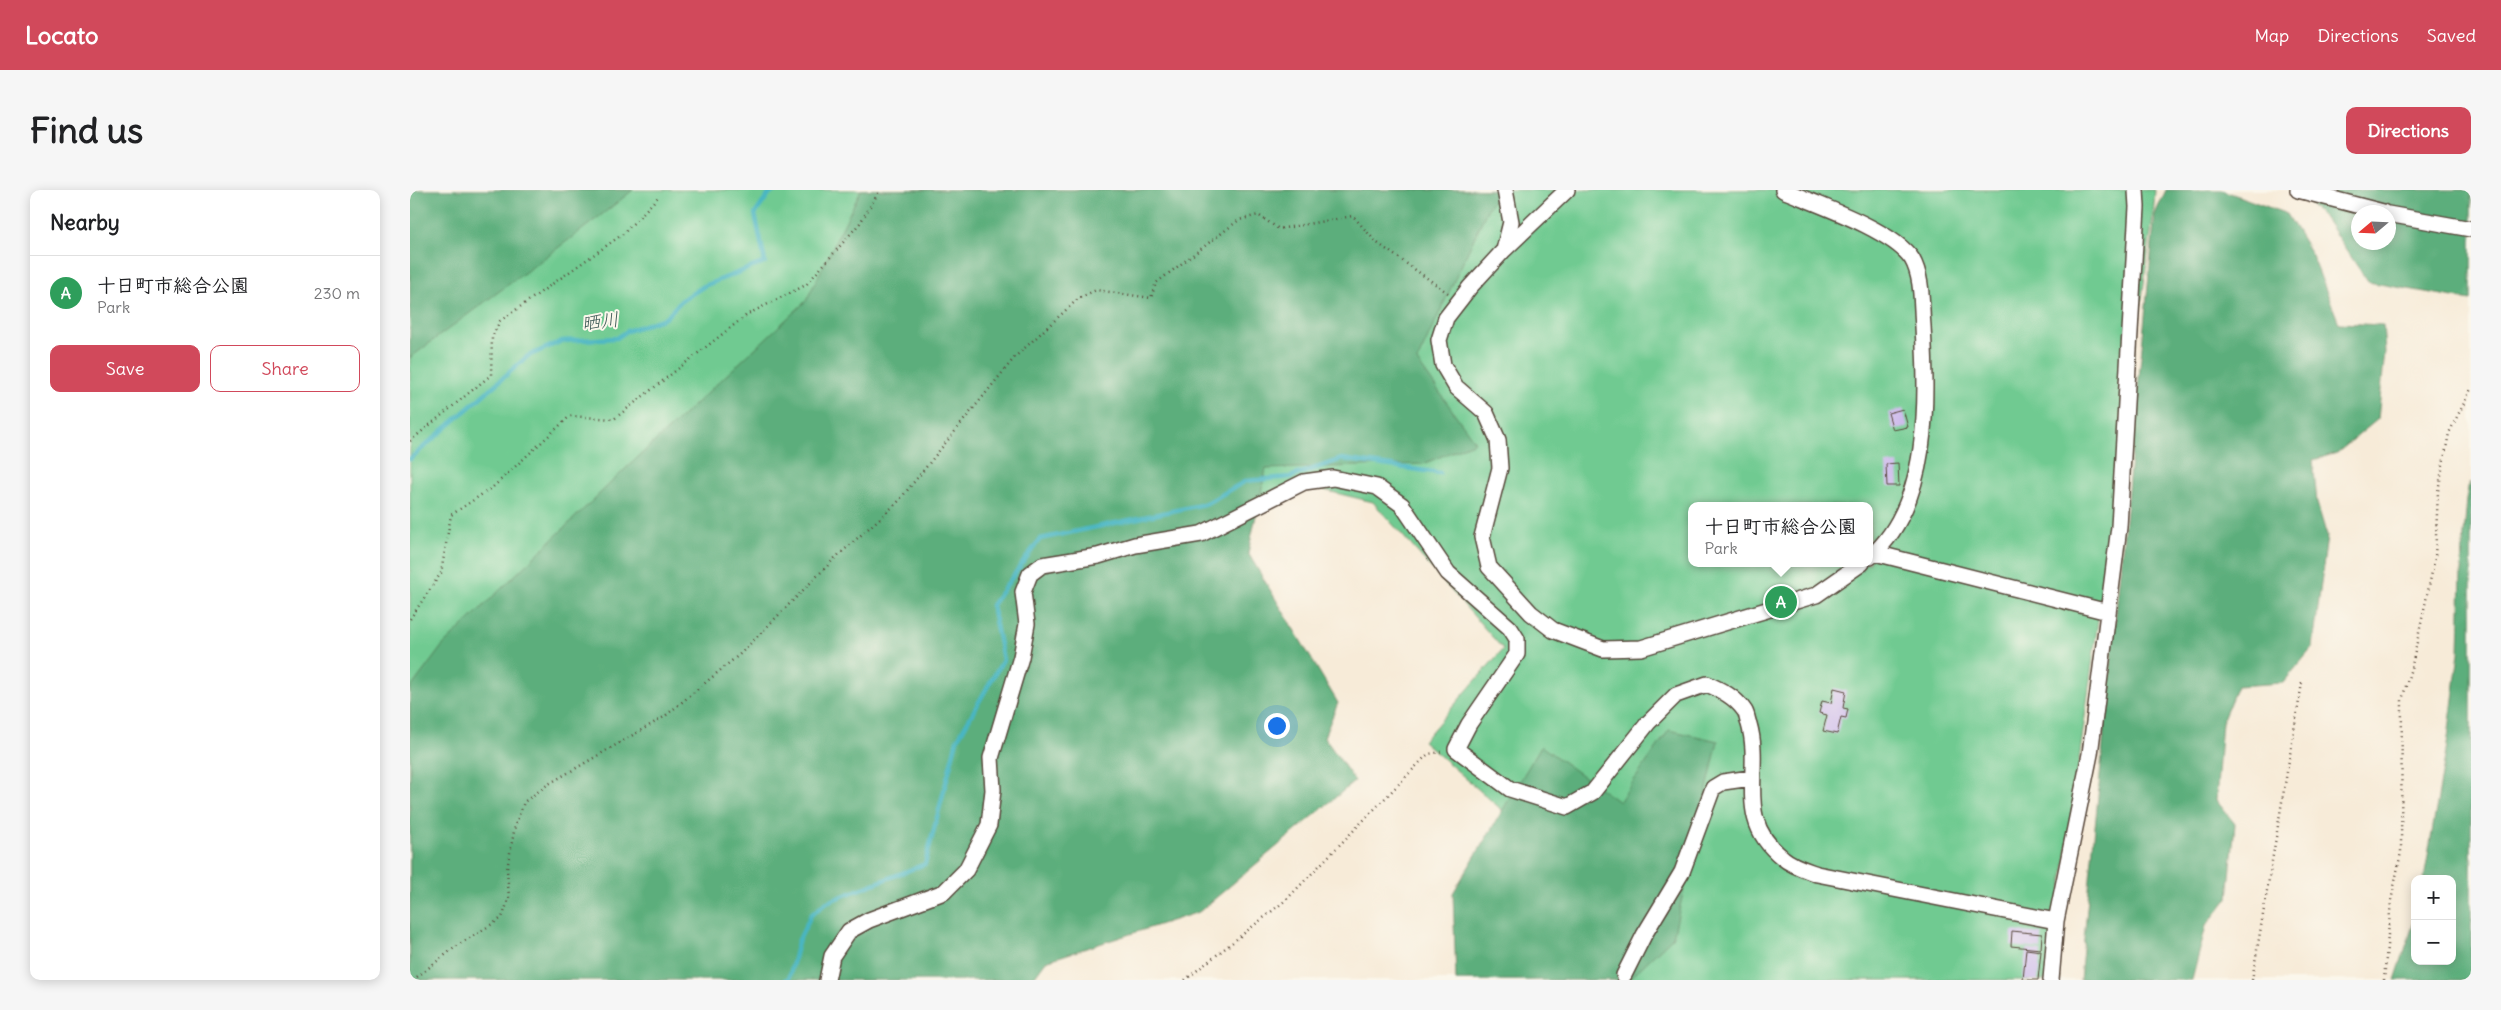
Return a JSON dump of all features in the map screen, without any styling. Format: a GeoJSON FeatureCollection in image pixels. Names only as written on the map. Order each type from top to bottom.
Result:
{"type":"FeatureCollection","features":[{"type":"Feature","properties":{"kind":"street"},"geometry":{"type":"LineString","coordinates":[[1504,250],[1511,222],[1505,190]]}},
{"type":"Feature","properties":{"kind":"street"},"geometry":{"type":"LineString","coordinates":[[1567,190],[1504,250],[1459,301],[1446,318],[1439,340],[1442,365],[1456,387],[1486,413],[1498,440],[1500,468],[1482,537],[1489,567],[1531,613],[1553,630],[1578,642],[1603,649],[1641,648],[1816,595],[1856,567]]}},
{"type":"Feature","properties":{"kind":"street"},"geometry":{"type":"LineString","coordinates":[[1783,190],[1844,215],[1899,244],[1912,260],[1920,282],[1925,367],[1921,459],[1901,517],[1883,546],[1873,554]]}},
{"type":"Feature","properties":{"kind":"street"},"geometry":{"type":"LineString","coordinates":[[2051,980],[2056,921],[2090,754],[2119,527],[2136,190]]}},
{"type":"Feature","properties":{"kind":"street"},"geometry":{"type":"LineString","coordinates":[[2298,190],[2356,205]]}},
{"type":"Feature","properties":{"kind":"street"},"geometry":{"type":"LineString","coordinates":[[2396,215],[2471,229]]}},
{"type":"Feature","properties":{"kind":"street"},"geometry":{"type":"LineString","coordinates":[[826,980],[832,956],[850,931],[869,920],[944,892],[966,870],[989,825],[993,790],[992,758],[1021,657],[1028,624],[1022,592],[1030,574],[1042,565],[1098,556],[1135,546],[1201,534],[1304,482],[1333,478],[1377,487],[1402,505],[1448,573],[1510,628],[1518,639],[1517,654],[1469,724],[1456,749],[1510,789],[1567,807],[1593,792],[1648,723],[1676,695],[1707,684],[1728,694],[1745,710],[1753,739],[1751,778],[1754,814],[1763,838],[1783,859],[1817,874],[2056,921]]}},
{"type":"Feature","properties":{"kind":"street"},"geometry":{"type":"LineString","coordinates":[[1873,555],[2108,612]]}},
{"type":"Feature","properties":{"kind":"street"},"geometry":{"type":"LineString","coordinates":[[1624,975],[1644,934],[1682,872],[1713,788],[1723,782],[1751,778]]}},
{"type":"Feature","properties":{"kind":"path"},"geometry":{"type":"LineString","coordinates":[[410,618],[441,573],[450,515],[493,487],[570,416],[614,419],[748,314],[806,285],[860,223],[880,190]]}},
{"type":"Feature","properties":{"kind":"path"},"geometry":{"type":"LineString","coordinates":[[410,441],[491,375],[492,337],[500,322],[623,234],[659,196]]}},
{"type":"Feature","properties":{"kind":"path"},"geometry":{"type":"LineString","coordinates":[[413,980],[458,945],[502,918],[510,898],[507,869],[515,826],[524,802],[547,785],[664,717],[740,654],[834,559],[897,503],[1015,357],[1079,298],[1096,290],[1151,298],[1156,283],[1238,220],[1258,215],[1278,229],[1353,216],[1376,242],[1459,301]]}},
{"type":"Feature","properties":{"kind":"path"},"geometry":{"type":"LineString","coordinates":[[2384,980],[2391,901],[2401,852],[2402,700],[2413,661],[2435,558],[2438,492],[2449,433],[2471,389]]}},
{"type":"Feature","properties":{"kind":"path"},"geometry":{"type":"LineString","coordinates":[[2252,980],[2302,683]]}},
{"type":"Feature","properties":{"kind":"path"},"geometry":{"type":"LineString","coordinates":[[1185,980],[1286,900],[1428,754],[1456,749]]}},
{"type":"Feature","properties":{"kind":"green space"},"geometry":{"type":"Polygon","coordinates":[[[410,190],[633,190],[410,358],[410,190]]]}},
{"type":"Feature","properties":{"kind":"green space"},"geometry":{"type":"Polygon","coordinates":[[[567,190],[2155,190],[2153,217],[2057,922],[2051,980],[1609,980],[1565,865],[1423,741],[1503,649],[1373,502],[1311,487],[1027,555],[410,980],[410,356],[567,190]]]}},
{"type":"Feature","properties":{"kind":"green space"},"geometry":{"type":"Polygon","coordinates":[[[861,190],[1502,190],[1489,206],[1417,361],[1475,442],[1423,464],[1266,469],[1248,553],[1338,703],[1324,737],[1355,781],[1199,912],[1046,961],[1032,980],[410,980],[410,689],[443,645],[621,473],[806,301],[861,190]]]}},
{"type":"Feature","properties":{"kind":"green space"},"geometry":{"type":"Polygon","coordinates":[[[2166,190],[2222,190],[2287,214],[2312,255],[2339,323],[2383,325],[2385,352],[2378,419],[2337,453],[2313,460],[2317,503],[2327,536],[2313,647],[2283,683],[2237,686],[2222,722],[2216,800],[2235,824],[2228,898],[2206,926],[2192,980],[2080,980],[2155,214],[2166,190]]]}},
{"type":"Feature","properties":{"kind":"green space"},"geometry":{"type":"Polygon","coordinates":[[[2296,190],[2471,190],[2471,300],[2368,282],[2326,220],[2296,190]]]}},
{"type":"Feature","properties":{"kind":"green space"},"geometry":{"type":"Polygon","coordinates":[[[2471,482],[2471,980],[2395,980],[2411,931],[2411,965],[2456,965],[2456,875],[2425,875],[2447,745],[2459,653],[2461,571],[2468,487],[2471,482]]]}},
{"type":"Feature","properties":{"kind":"green space"},"geometry":{"type":"Polygon","coordinates":[[[1669,730],[1718,741],[1673,937],[1628,980],[1456,980],[1453,893],[1541,746],[1619,802],[1669,730]]]}},
{"type":"Feature","properties":{"kind":"building"},"geometry":{"type":"Polygon","coordinates":[[[1903,409],[1908,427],[1893,430],[1888,413],[1903,409]]]}},
{"type":"Feature","properties":{"kind":"building"},"geometry":{"type":"Polygon","coordinates":[[[1898,463],[1899,486],[1887,486],[1886,464],[1898,463]]]}},
{"type":"Feature","properties":{"kind":"building"},"geometry":{"type":"Polygon","coordinates":[[[1834,688],[1846,691],[1843,708],[1848,709],[1846,718],[1841,717],[1837,734],[1823,731],[1827,715],[1819,713],[1822,701],[1831,703],[1834,688]]]}},
{"type":"Feature","properties":{"kind":"building"},"geometry":{"type":"Polygon","coordinates":[[[2012,931],[2042,934],[2041,949],[2011,946],[2012,931]]]}},
{"type":"Feature","properties":{"kind":"building"},"geometry":{"type":"Polygon","coordinates":[[[2026,949],[2041,951],[2038,980],[2023,980],[2026,949]]]}},
{"type":"Feature","properties":{"kind":"waterway","name":"晒川"},"geometry":{"type":"LineString","coordinates":[[410,459],[528,356],[562,341],[617,338],[627,331],[665,318],[681,301],[704,286],[765,262],[755,214],[769,194],[776,190]]}},
{"type":"Feature","properties":{"kind":"waterway"},"geometry":{"type":"LineString","coordinates":[[786,980],[789,979],[798,942],[811,915],[827,902],[925,864],[957,740],[1003,660],[992,605],[1040,539],[1205,504],[1246,481],[1290,477],[1342,459],[1440,473]]}},
{"type":"Feature","properties":{"kind":"place","name":"十日町市総合公園"},"geometry":{"type":"Point","coordinates":[1781,602]}}]}
